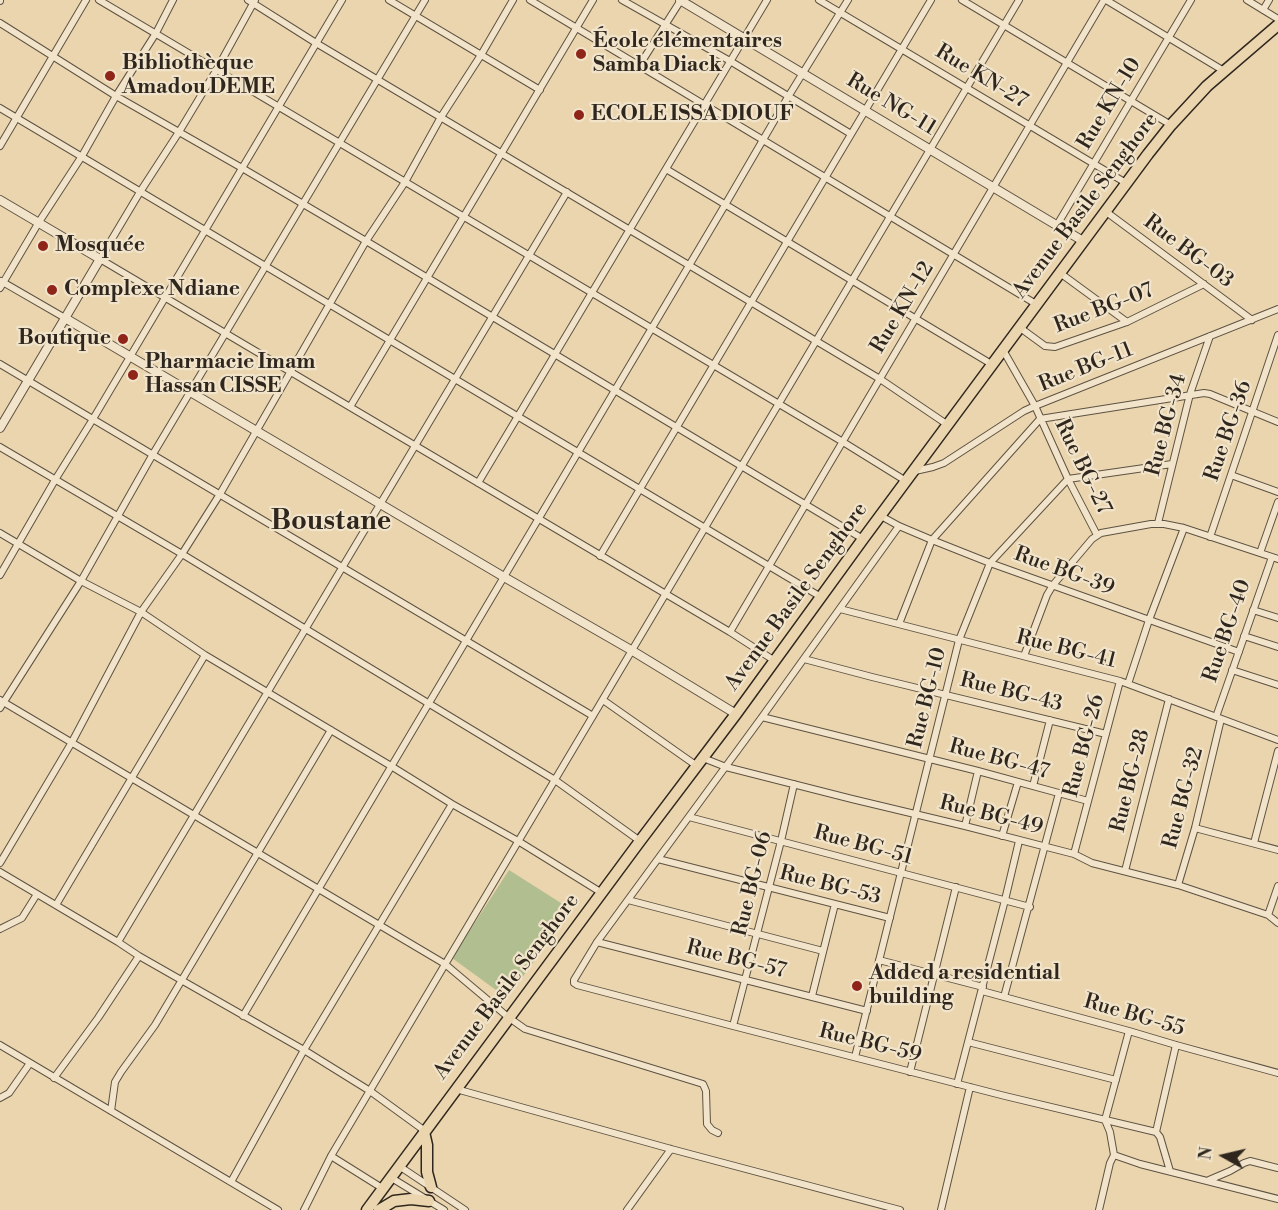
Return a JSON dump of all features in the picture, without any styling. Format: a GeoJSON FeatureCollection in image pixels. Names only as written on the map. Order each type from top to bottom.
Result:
{"type":"FeatureCollection","features":[{"type":"Feature","properties":{"kind":"highway","name":"Avenue Basile Senghore"},"geometry":{"type":"LineString","coordinates":[[367,1210],[508,1017],[736,714],[1126,183],[1171,125],[1206,86],[1278,25]]}},
{"type":"Feature","properties":{"kind":"highway"},"geometry":{"type":"LineString","coordinates":[[424,1131],[427,1145],[427,1172],[431,1187]]}},
{"type":"Feature","properties":{"kind":"highway"},"geometry":{"type":"LineString","coordinates":[[379,1210],[394,1201],[411,1199],[429,1201]]}},
{"type":"Feature","properties":{"kind":"street"},"geometry":{"type":"LineString","coordinates":[[0,146],[86,0]]}},
{"type":"Feature","properties":{"kind":"street"},"geometry":{"type":"LineString","coordinates":[[99,0],[843,442],[906,482]]}},
{"type":"Feature","properties":{"kind":"street"},"geometry":{"type":"LineString","coordinates":[[173,0],[156,33],[82,156],[1,284],[65,318],[736,714]]}},
{"type":"Feature","properties":{"kind":"street"},"geometry":{"type":"LineString","coordinates":[[0,575],[342,0]]}},
{"type":"Feature","properties":{"kind":"street"},"geometry":{"type":"LineString","coordinates":[[389,0],[540,90]]}},
{"type":"Feature","properties":{"kind":"street"},"geometry":{"type":"LineString","coordinates":[[425,0],[153,454],[81,581],[1,703],[72,742],[445,964],[525,1029],[703,1084],[706,1091],[707,1124],[718,1133]]}},
{"type":"Feature","properties":{"kind":"street"},"geometry":{"type":"LineString","coordinates":[[0,863],[72,742],[141,612],[182,554],[220,494],[366,241],[405,182],[441,117],[513,0]]}},
{"type":"Feature","properties":{"kind":"street"},"geometry":{"type":"LineString","coordinates":[[530,0],[1036,304]]}},
{"type":"Feature","properties":{"kind":"street"},"geometry":{"type":"LineString","coordinates":[[350,408],[593,0]]}},
{"type":"Feature","properties":{"kind":"street"},"geometry":{"type":"LineString","coordinates":[[622,0],[730,61],[851,134]]}},
{"type":"Feature","properties":{"kind":"street"},"geometry":{"type":"LineString","coordinates":[[639,66],[681,0]]}},
{"type":"Feature","properties":{"kind":"street","name":"Rue NG-11"},"geometry":{"type":"LineString","coordinates":[[681,0],[1083,241]]}},
{"type":"Feature","properties":{"kind":"street"},"geometry":{"type":"LineString","coordinates":[[478,483],[767,0]]}},
{"type":"Feature","properties":{"kind":"street","name":"Rue KN-27"},"geometry":{"type":"LineString","coordinates":[[819,0],[1126,183]]}},
{"type":"Feature","properties":{"kind":"street"},"geometry":{"type":"LineString","coordinates":[[243,1016],[788,97],[848,0]]}},
{"type":"Feature","properties":{"kind":"street"},"geometry":{"type":"LineString","coordinates":[[600,556],[931,0]]}},
{"type":"Feature","properties":{"kind":"street"},"geometry":{"type":"LineString","coordinates":[[962,0],[1171,125]]}},
{"type":"Feature","properties":{"kind":"street"},"geometry":{"type":"LineString","coordinates":[[304,1210],[331,1155],[1018,0]]}},
{"type":"Feature","properties":{"kind":"street"},"geometry":{"type":"LineString","coordinates":[[1105,0],[1224,70]]}},
{"type":"Feature","properties":{"kind":"street","name":"Rue KN-12"},"geometry":{"type":"LineString","coordinates":[[730,632],[1105,0]]}},
{"type":"Feature","properties":{"kind":"street","name":"Rue KN-10"},"geometry":{"type":"LineString","coordinates":[[1057,225],[1191,0]]}},
{"type":"Feature","properties":{"kind":"street"},"geometry":{"type":"LineString","coordinates":[[1247,0],[1278,19]]}},
{"type":"Feature","properties":{"kind":"street"},"geometry":{"type":"LineString","coordinates":[[1263,10],[1269,0]]}},
{"type":"Feature","properties":{"kind":"street"},"geometry":{"type":"LineString","coordinates":[[0,428],[140,192],[217,69],[252,1],[377,80],[816,340],[880,379],[948,425]]}},
{"type":"Feature","properties":{"kind":"street"},"geometry":{"type":"LineString","coordinates":[[0,23],[116,96],[366,241],[863,539]]}},
{"type":"Feature","properties":{"kind":"street"},"geometry":{"type":"LineString","coordinates":[[0,108],[821,597]]}},
{"type":"Feature","properties":{"kind":"street"},"geometry":{"type":"LineString","coordinates":[[666,169],[993,365]]}},
{"type":"Feature","properties":{"kind":"street"},"geometry":{"type":"LineString","coordinates":[[118,942],[567,192]]}},
{"type":"Feature","properties":{"kind":"street"},"geometry":{"type":"LineString","coordinates":[[0,200],[730,632],[775,661]]}},
{"type":"Feature","properties":{"kind":"street","name":"Rue BG-03"},"geometry":{"type":"LineString","coordinates":[[1106,211],[1252,320]]}},
{"type":"Feature","properties":{"kind":"street"},"geometry":{"type":"LineString","coordinates":[[1060,273],[1127,322]]}},
{"type":"Feature","properties":{"kind":"street","name":"Rue BG-07"},"geometry":{"type":"LineString","coordinates":[[1019,327],[1045,346],[1055,347],[1127,322],[1204,284]]}},
{"type":"Feature","properties":{"kind":"street","name":"Rue BG-11"},"geometry":{"type":"LineString","coordinates":[[914,471],[944,463],[1035,406],[1278,309]]}},
{"type":"Feature","properties":{"kind":"street","name":"Rue BG-36"},"geometry":{"type":"LineString","coordinates":[[1209,537],[1278,335]]}},
{"type":"Feature","properties":{"kind":"street","name":"Rue BG-34"},"geometry":{"type":"LineString","coordinates":[[1158,523],[1190,394],[1210,336]]}},
{"type":"Feature","properties":{"kind":"street","name":"Rue BG-27"},"geometry":{"type":"LineString","coordinates":[[1003,351],[1035,406],[1068,479],[1097,535]]}},
{"type":"Feature","properties":{"kind":"street"},"geometry":{"type":"LineString","coordinates":[[1271,359],[1278,362]]}},
{"type":"Feature","properties":{"kind":"street"},"geometry":{"type":"LineString","coordinates":[[0,364],[593,716]]}},
{"type":"Feature","properties":{"kind":"street"},"geometry":{"type":"LineString","coordinates":[[899,624],[932,540],[1040,419],[1190,394],[1210,394],[1278,422]]}},
{"type":"Feature","properties":{"kind":"street"},"geometry":{"type":"LineString","coordinates":[[0,447],[182,554],[555,780],[640,841]]}},
{"type":"Feature","properties":{"kind":"street"},"geometry":{"type":"LineString","coordinates":[[1068,479],[1172,464]]}},
{"type":"Feature","properties":{"kind":"street"},"geometry":{"type":"LineString","coordinates":[[1231,475],[1278,492]]}},
{"type":"Feature","properties":{"kind":"street","name":"Rue BG-10"},"geometry":{"type":"LineString","coordinates":[[855,1057],[959,640],[990,563],[1068,479]]}},
{"type":"Feature","properties":{"kind":"street"},"geometry":{"type":"LineString","coordinates":[[1260,553],[1278,502]]}},
{"type":"Feature","properties":{"kind":"street","name":"Rue BG-39"},"geometry":{"type":"LineString","coordinates":[[881,516],[899,526],[990,563],[1239,652]]}},
{"type":"Feature","properties":{"kind":"street"},"geometry":{"type":"LineString","coordinates":[[1024,656],[1053,585],[1097,535],[1158,523],[1184,528],[1275,558]]}},
{"type":"Feature","properties":{"kind":"street"},"geometry":{"type":"LineString","coordinates":[[597,942],[899,526]]}},
{"type":"Feature","properties":{"kind":"street"},"geometry":{"type":"LineString","coordinates":[[1128,684],[1149,620],[1184,528]]}},
{"type":"Feature","properties":{"kind":"street"},"geometry":{"type":"LineString","coordinates":[[0,533],[81,581],[141,612],[205,655],[452,804],[518,841],[602,894]]}},
{"type":"Feature","properties":{"kind":"street","name":"Rue BG-40"},"geometry":{"type":"LineString","coordinates":[[1219,718],[1232,670],[1253,610],[1275,558]]}},
{"type":"Feature","properties":{"kind":"street","name":"Rue BG-41"},"geometry":{"type":"LineString","coordinates":[[840,609],[1120,681],[1278,740]]}},
{"type":"Feature","properties":{"kind":"street"},"geometry":{"type":"LineString","coordinates":[[1253,610],[1278,618]]}},
{"type":"Feature","properties":{"kind":"street"},"geometry":{"type":"LineString","coordinates":[[1244,636],[1278,648]]}},
{"type":"Feature","properties":{"kind":"street"},"geometry":{"type":"LineString","coordinates":[[56,905],[205,655]]}},
{"type":"Feature","properties":{"kind":"street","name":"Rue BG-43"},"geometry":{"type":"LineString","coordinates":[[804,659],[1106,734]]}},
{"type":"Feature","properties":{"kind":"street"},"geometry":{"type":"LineString","coordinates":[[1232,670],[1278,685]]}},
{"type":"Feature","properties":{"kind":"street","name":"Rue BG-26"},"geometry":{"type":"LineString","coordinates":[[1074,854],[1120,681]]}},
{"type":"Feature","properties":{"kind":"street","name":"Rue BG-28"},"geometry":{"type":"LineString","coordinates":[[1125,871],[1169,699]]}},
{"type":"Feature","properties":{"kind":"street","name":"Rue BG-49"},"geometry":{"type":"LineString","coordinates":[[603,700],[700,762],[1074,854],[1092,862],[1178,885],[1268,915],[1278,922]]}},
{"type":"Feature","properties":{"kind":"street","name":"Rue BG-47"},"geometry":{"type":"LineString","coordinates":[[762,717],[1088,801]]}},
{"type":"Feature","properties":{"kind":"street","name":"Rue BG-32"},"geometry":{"type":"LineString","coordinates":[[1178,885],[1195,828],[1219,718]]}},
{"type":"Feature","properties":{"kind":"street"},"geometry":{"type":"LineString","coordinates":[[1033,786],[1050,720]]}},
{"type":"Feature","properties":{"kind":"street"},"geometry":{"type":"LineString","coordinates":[[111,1111],[115,1082],[155,1025],[331,730]]}},
{"type":"Feature","properties":{"kind":"street"},"geometry":{"type":"LineString","coordinates":[[1254,843],[1278,751]]}},
{"type":"Feature","properties":{"kind":"street"},"geometry":{"type":"LineString","coordinates":[[965,826],[978,771]]}},
{"type":"Feature","properties":{"kind":"street"},"geometry":{"type":"LineString","coordinates":[[1002,836],[1018,782]]}},
{"type":"Feature","properties":{"kind":"street","name":"Rue BG-06"},"geometry":{"type":"LineString","coordinates":[[733,1026],[794,784]]}},
{"type":"Feature","properties":{"kind":"street"},"geometry":{"type":"LineString","coordinates":[[1004,998],[1059,793]]}},
{"type":"Feature","properties":{"kind":"street"},"geometry":{"type":"LineString","coordinates":[[231,1182],[304,1050],[452,804]]}},
{"type":"Feature","properties":{"kind":"street","name":"Rue BG-51"},"geometry":{"type":"LineString","coordinates":[[689,817],[1030,906]]}},
{"type":"Feature","properties":{"kind":"street"},"geometry":{"type":"LineString","coordinates":[[1195,828],[1278,850]]}},
{"type":"Feature","properties":{"kind":"street"},"geometry":{"type":"LineString","coordinates":[[957,1084],[1019,841]]}},
{"type":"Feature","properties":{"kind":"street","name":"Rue BG-53"},"geometry":{"type":"LineString","coordinates":[[658,859],[890,918]]}},
{"type":"Feature","properties":{"kind":"street"},"geometry":{"type":"LineString","coordinates":[[0,872],[139,956],[304,1050],[370,1091],[424,1131]]}},
{"type":"Feature","properties":{"kind":"street"},"geometry":{"type":"LineString","coordinates":[[1268,915],[1278,886]]}},
{"type":"Feature","properties":{"kind":"street"},"geometry":{"type":"LineString","coordinates":[[910,1071],[956,887]]}},
{"type":"Feature","properties":{"kind":"street"},"geometry":{"type":"LineString","coordinates":[[0,929],[22,918],[37,894]]}},
{"type":"Feature","properties":{"kind":"street"},"geometry":{"type":"LineString","coordinates":[[628,900],[823,951]]}},
{"type":"Feature","properties":{"kind":"street"},"geometry":{"type":"LineString","coordinates":[[812,996],[835,904]]}},
{"type":"Feature","properties":{"kind":"street","name":"Rue BG-57"},"geometry":{"type":"LineString","coordinates":[[597,942],[867,1011]]}},
{"type":"Feature","properties":{"kind":"street","name":"Rue BG-59"},"geometry":{"type":"LineString","coordinates":[[597,942],[574,980],[577,985],[957,1084],[1156,1132]]}},
{"type":"Feature","properties":{"kind":"street"},"geometry":{"type":"LineString","coordinates":[[54,1078],[98,1018],[139,956]]}},
{"type":"Feature","properties":{"kind":"street","name":"Rue BG-55"},"geometry":{"type":"LineString","coordinates":[[879,960],[934,974],[1004,998],[1278,1073]]}},
{"type":"Feature","properties":{"kind":"street"},"geometry":{"type":"LineString","coordinates":[[1099,1210],[1114,1155],[1106,1120],[1129,1031]]}},
{"type":"Feature","properties":{"kind":"street"},"geometry":{"type":"LineString","coordinates":[[968,1042],[1116,1080]]}},
{"type":"Feature","properties":{"kind":"street"},"geometry":{"type":"LineString","coordinates":[[0,1045],[278,1210]]}},
{"type":"Feature","properties":{"kind":"street"},"geometry":{"type":"LineString","coordinates":[[1170,1171],[1160,1137],[1156,1132],[1176,1045]]}},
{"type":"Feature","properties":{"kind":"street"},"geometry":{"type":"LineString","coordinates":[[0,1098],[9,1093],[30,1063]]}},
{"type":"Feature","properties":{"kind":"street"},"geometry":{"type":"LineString","coordinates":[[941,1210],[970,1087]]}},
{"type":"Feature","properties":{"kind":"street"},"geometry":{"type":"LineString","coordinates":[[456,1089],[900,1210]]}},
{"type":"Feature","properties":{"kind":"street"},"geometry":{"type":"LineString","coordinates":[[627,1210],[670,1149]]}},
{"type":"Feature","properties":{"kind":"street"},"geometry":{"type":"LineString","coordinates":[[331,1155],[382,1188]]}},
{"type":"Feature","properties":{"kind":"street"},"geometry":{"type":"LineString","coordinates":[[1114,1155],[1170,1171],[1277,1196]]}},
{"type":"Feature","properties":{"kind":"street"},"geometry":{"type":"LineString","coordinates":[[1208,1180],[1244,1162],[1250,1161],[1278,1168]]}},
{"type":"Feature","properties":{"kind":"street"},"geometry":{"type":"LineString","coordinates":[[399,1166],[465,1210]]}},
{"type":"Feature","properties":{"kind":"street"},"geometry":{"type":"LineString","coordinates":[[390,1177],[444,1210]]}},
{"type":"Feature","properties":{"kind":"green space"},"geometry":{"type":"Polygon","coordinates":[[[509,870],[572,910],[507,998],[452,958],[509,870]]]}},
{"type":"Feature","properties":{"kind":"place","name":"École élémentaires Samba Diack"},"geometry":{"type":"Point","coordinates":[581,54]}},
{"type":"Feature","properties":{"kind":"place","name":"Bibliothèque Amadou DEME"},"geometry":{"type":"Point","coordinates":[110,76]}},
{"type":"Feature","properties":{"kind":"place","name":"ECOLE ISSA DIOUF"},"geometry":{"type":"Point","coordinates":[579,115]}},
{"type":"Feature","properties":{"kind":"place","name":"Mosquée"},"geometry":{"type":"Point","coordinates":[43,246]}},
{"type":"Feature","properties":{"kind":"place","name":"Complexe Ndiane"},"geometry":{"type":"Point","coordinates":[52,290]}},
{"type":"Feature","properties":{"kind":"place","name":"Boutique"},"geometry":{"type":"Point","coordinates":[123,339]}},
{"type":"Feature","properties":{"kind":"place","name":"Pharmacie Imam Hassan CISSE"},"geometry":{"type":"Point","coordinates":[133,375]}},
{"type":"Feature","properties":{"kind":"place","name":"Added a residential building"},"geometry":{"type":"Point","coordinates":[857,986]}},
{"type":"Feature","properties":{"kind":"district","name":"Boustane"},"geometry":{"type":"Point","coordinates":[331,523]}}]}
